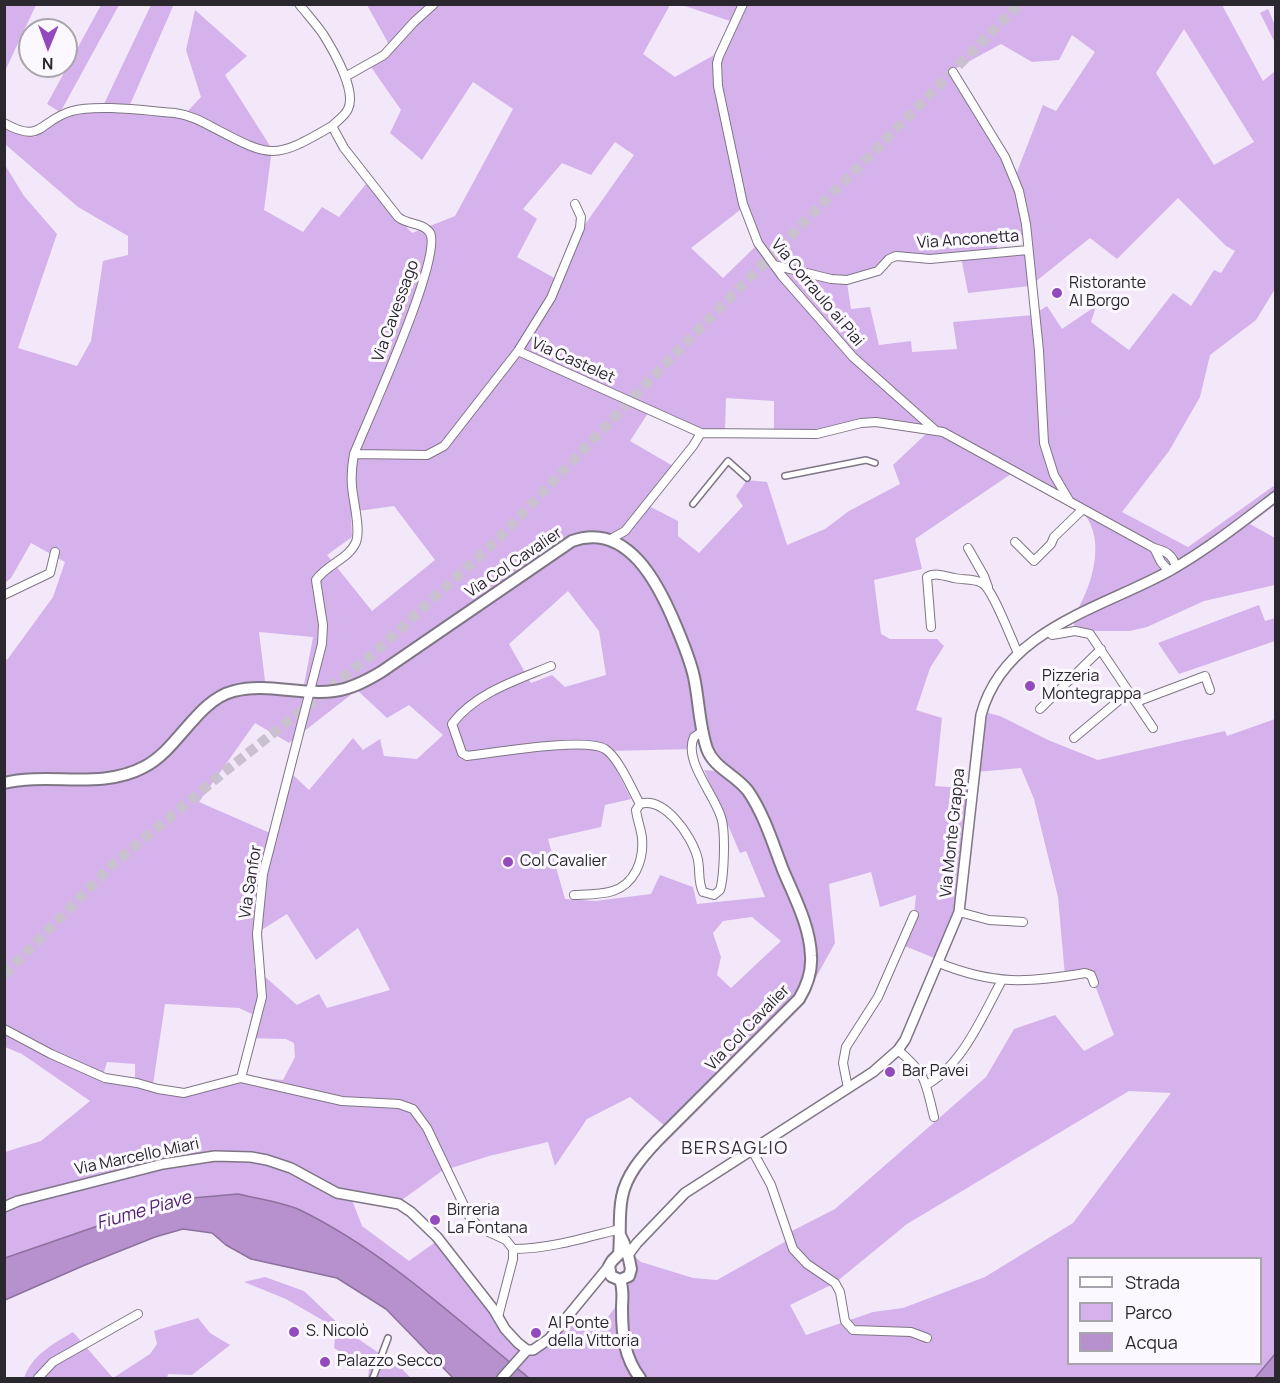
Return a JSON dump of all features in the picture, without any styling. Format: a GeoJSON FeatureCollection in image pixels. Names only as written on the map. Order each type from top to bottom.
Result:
{"type":"FeatureCollection","features":[{"type":"Feature","properties":{"kind":"main road","name":"Via Col Cavalier"},"geometry":{"type":"LineString","coordinates":[[4,783],[30,778],[92,779],[124,775],[155,761],[206,707],[224,694],[255,688],[333,692],[369,680],[572,541],[591,537],[609,540],[642,563],[668,608],[690,662],[707,748],[712,758],[744,787],[754,802],[806,928],[812,965],[800,999],[644,1155],[624,1189],[620,1206],[624,1340],[628,1360],[640,1378]]}},
{"type":"Feature","properties":{"kind":"street"},"geometry":{"type":"LineString","coordinates":[[4,123],[21,132],[29,133],[40,130],[59,116],[83,109],[175,113],[189,116],[249,146],[269,152],[287,150],[332,126],[348,111],[350,104],[345,77],[333,53],[322,33],[299,4]]}},
{"type":"Feature","properties":{"kind":"street"},"geometry":{"type":"LineString","coordinates":[[345,77],[384,55],[434,4]]}},
{"type":"Feature","properties":{"kind":"street","name":"Via Corraulo ai Piai"},"geometry":{"type":"LineString","coordinates":[[743,4],[719,56],[718,86],[748,220],[758,243],[853,357],[935,430]]}},
{"type":"Feature","properties":{"kind":"street","name":"Via Anconetta"},"geometry":{"type":"LineString","coordinates":[[952,72],[1011,169],[1022,202],[1039,351],[1044,443],[1054,475],[1071,503]]}},
{"type":"Feature","properties":{"kind":"street","name":"Via Cavessago"},"geometry":{"type":"LineString","coordinates":[[309,691],[323,635],[316,580],[321,572],[346,556],[356,542],[358,531],[352,487],[354,454],[423,284],[432,245],[430,234],[424,228],[398,217],[344,148],[332,126]]}},
{"type":"Feature","properties":{"kind":"street","name":"Via Castelet"},"geometry":{"type":"LineString","coordinates":[[575,204],[581,217],[580,228],[551,298],[518,351],[701,433],[817,434],[861,423],[876,422],[935,430]]}},
{"type":"Feature","properties":{"kind":"street","name":"Via Anconetta"},"geometry":{"type":"LineString","coordinates":[[774,265],[835,280],[847,280],[875,272],[889,259],[896,256],[930,259],[1028,250]]}},
{"type":"Feature","properties":{"kind":"street"},"geometry":{"type":"LineString","coordinates":[[354,454],[427,455],[444,446],[518,351]]}},
{"type":"Feature","properties":{"kind":"street"},"geometry":{"type":"LineString","coordinates":[[935,430],[943,432],[1154,548],[1161,562],[1172,569]]}},
{"type":"Feature","properties":{"kind":"street"},"geometry":{"type":"LineString","coordinates":[[609,540],[626,531],[701,433]]}},
{"type":"Feature","properties":{"kind":"street"},"geometry":{"type":"LineString","coordinates":[[785,476],[866,460],[874,463]]}},
{"type":"Feature","properties":{"kind":"street"},"geometry":{"type":"LineString","coordinates":[[693,504],[728,461],[747,478]]}},
{"type":"Feature","properties":{"kind":"street","name":"Via Monte Grappa"},"geometry":{"type":"LineString","coordinates":[[502,1378],[527,1350],[533,1350],[549,1339],[598,1280],[622,1264],[685,1193],[873,1072],[898,1050],[910,1031],[959,912],[981,715],[988,694],[997,678],[1018,653],[1048,632],[1172,569],[1228,533],[1275,496]]}},
{"type":"Feature","properties":{"kind":"street"},"geometry":{"type":"LineString","coordinates":[[1015,542],[1034,561],[1052,544],[1054,537],[1083,509]]}},
{"type":"Feature","properties":{"kind":"street"},"geometry":{"type":"LineString","coordinates":[[968,548],[984,576],[1018,653]]}},
{"type":"Feature","properties":{"kind":"street"},"geometry":{"type":"LineString","coordinates":[[4,595],[50,573],[55,552]]}},
{"type":"Feature","properties":{"kind":"street"},"geometry":{"type":"LineString","coordinates":[[931,627],[927,577],[929,575],[976,581],[988,588]]}},
{"type":"Feature","properties":{"kind":"street"},"geometry":{"type":"LineString","coordinates":[[1048,632],[1052,635],[1075,631],[1085,632],[1092,637],[1154,728]]}},
{"type":"Feature","properties":{"kind":"street"},"geometry":{"type":"LineString","coordinates":[[1040,709],[1101,649]]}},
{"type":"Feature","properties":{"kind":"street"},"geometry":{"type":"LineString","coordinates":[[551,666],[511,682],[485,696],[458,717],[452,724],[462,753],[467,756],[573,744],[601,747],[614,757],[640,804]]}},
{"type":"Feature","properties":{"kind":"street"},"geometry":{"type":"LineString","coordinates":[[1136,702],[1205,676],[1210,690]]}},
{"type":"Feature","properties":{"kind":"street","name":"Via Sanfor"},"geometry":{"type":"LineString","coordinates":[[241,1078],[261,997],[257,934],[263,874],[309,691]]}},
{"type":"Feature","properties":{"kind":"street"},"geometry":{"type":"LineString","coordinates":[[1074,738],[1130,692]]}},
{"type":"Feature","properties":{"kind":"street"},"geometry":{"type":"LineString","coordinates":[[640,804],[647,802],[659,806],[676,820],[696,852],[701,889],[710,895],[717,893],[722,882],[724,838],[722,819],[691,751],[694,736],[703,731]]}},
{"type":"Feature","properties":{"kind":"street"},"geometry":{"type":"LineString","coordinates":[[574,894],[610,892],[621,888],[630,880],[641,856],[642,839],[636,813],[640,804]]}},
{"type":"Feature","properties":{"kind":"street"},"geometry":{"type":"LineString","coordinates":[[959,912],[989,920],[1023,922]]}},
{"type":"Feature","properties":{"kind":"street"},"geometry":{"type":"LineString","coordinates":[[848,1088],[843,1063],[846,1047],[878,997],[914,915]]}},
{"type":"Feature","properties":{"kind":"street"},"geometry":{"type":"LineString","coordinates":[[939,963],[978,977],[1024,981],[1085,973],[1091,975],[1094,983]]}},
{"type":"Feature","properties":{"kind":"street"},"geometry":{"type":"LineString","coordinates":[[926,1085],[943,1074],[962,1050],[982,1020],[1002,980]]}},
{"type":"Feature","properties":{"kind":"street"},"geometry":{"type":"LineString","coordinates":[[4,1029],[51,1054],[105,1078],[158,1089],[184,1094],[241,1078],[342,1101],[399,1104],[413,1109],[426,1128],[469,1216],[480,1228],[506,1240],[513,1249],[513,1259],[498,1317]]}},
{"type":"Feature","properties":{"kind":"street"},"geometry":{"type":"LineString","coordinates":[[898,1050],[918,1068],[926,1085],[934,1117]]}},
{"type":"Feature","properties":{"kind":"street"},"geometry":{"type":"LineString","coordinates":[[752,1150],[771,1185],[793,1249],[807,1264],[835,1283],[840,1292],[844,1321],[853,1330],[911,1332],[927,1338]]}},
{"type":"Feature","properties":{"kind":"street","name":"Via Marcello Miari"},"geometry":{"type":"LineString","coordinates":[[4,1207],[18,1201],[163,1164],[216,1156],[267,1160],[291,1168],[336,1193],[399,1204],[411,1212],[437,1237],[518,1343],[527,1350]]}},
{"type":"Feature","properties":{"kind":"street"},"geometry":{"type":"LineString","coordinates":[[513,1249],[559,1245],[620,1232]]}},
{"type":"Feature","properties":{"kind":"street"},"geometry":{"type":"LineString","coordinates":[[38,1378],[53,1362],[138,1314]]}},
{"type":"Feature","properties":{"kind":"street"},"geometry":{"type":"LineString","coordinates":[[373,1378],[388,1338]]}},
{"type":"Feature","properties":{"kind":"green space"},"geometry":{"type":"Polygon","coordinates":[[[174,4],[129,107],[187,112],[201,97],[186,50],[195,10],[247,56],[225,75],[272,149],[264,210],[303,232],[322,207],[339,217],[366,184],[412,233],[455,216],[513,109],[473,82],[422,160],[390,133],[401,110],[371,67],[392,50],[367,5],[670,5],[643,54],[675,77],[714,55],[730,21],[682,5],[1222,5],[1263,81],[1275,71],[1275,289],[1256,320],[1210,355],[1200,397],[1169,451],[1122,512],[1188,547],[1275,485],[1275,505],[1250,524],[1275,538],[1275,585],[1204,601],[1147,627],[1130,631],[1075,631],[1073,617],[1086,593],[1094,565],[1095,538],[1091,525],[1079,510],[1011,474],[915,539],[922,569],[874,580],[881,634],[890,639],[937,639],[944,646],[930,668],[916,710],[942,718],[935,786],[974,789],[965,888],[942,961],[902,945],[914,915],[916,895],[880,907],[871,872],[829,884],[835,943],[809,990],[671,1131],[630,1097],[587,1119],[555,1166],[548,1142],[489,1156],[442,1171],[399,1202],[350,1195],[362,1226],[409,1261],[437,1241],[525,1346],[535,1347],[567,1312],[590,1324],[605,1321],[618,1304],[629,1283],[632,1254],[641,1262],[693,1278],[717,1280],[788,1240],[786,1234],[835,1209],[986,1077],[1014,1029],[1055,1015],[1084,1051],[1114,1035],[1091,975],[1065,976],[1058,897],[1034,799],[1021,768],[976,772],[984,712],[1000,716],[1048,740],[1098,760],[1225,731],[1227,736],[1275,719],[1275,1354],[1255,1378],[529,1378],[369,1250],[298,1209],[141,1211],[5,1258],[5,1152],[41,1141],[90,1101],[22,1054],[5,1047],[4,657],[7,660],[53,597],[65,562],[31,543],[11,578],[5,583],[5,165],[24,196],[57,234],[18,348],[77,366],[91,341],[103,261],[128,255],[128,236],[78,207],[6,145],[5,125],[17,132],[35,137],[60,112],[47,104],[61,78],[78,78],[78,47],[101,5],[119,5],[61,111],[103,106],[151,5],[174,4]],[[1184,29],[1156,73],[1214,165],[1254,142],[1184,29]],[[1072,35],[1059,60],[1032,62],[1001,44],[955,69],[1017,172],[1043,105],[1056,111],[1095,52],[1072,35]],[[615,142],[591,175],[562,163],[523,209],[537,219],[517,257],[556,279],[586,223],[634,155],[615,142]],[[1178,198],[1117,259],[1090,238],[1030,286],[968,293],[961,257],[897,259],[847,283],[851,309],[870,307],[879,345],[911,341],[912,352],[957,349],[953,322],[1033,315],[1047,306],[1062,329],[1096,306],[1091,322],[1129,350],[1173,293],[1191,306],[1214,270],[1221,273],[1235,251],[1226,246],[1178,198]],[[744,207],[691,248],[723,278],[759,243],[744,207]],[[1027,234],[997,241],[997,253],[1028,251],[1027,234]],[[726,398],[725,430],[701,429],[652,407],[630,441],[673,466],[643,503],[678,521],[678,536],[699,553],[743,506],[736,496],[747,480],[767,482],[787,545],[825,529],[849,511],[900,484],[893,465],[927,433],[893,423],[802,431],[774,430],[774,401],[726,398]],[[394,506],[351,512],[352,537],[327,555],[372,611],[435,560],[394,506]],[[568,591],[509,644],[531,683],[552,675],[565,687],[606,675],[599,631],[568,591]],[[259,632],[265,681],[304,685],[313,637],[259,632]],[[357,690],[289,743],[255,723],[199,802],[270,833],[288,770],[309,790],[353,738],[363,750],[380,739],[384,756],[417,759],[443,735],[409,705],[387,718],[357,690]],[[706,726],[695,749],[607,751],[631,799],[605,805],[601,827],[548,839],[565,899],[595,901],[651,894],[660,875],[693,887],[697,904],[765,897],[746,851],[740,853],[704,770],[718,771],[706,726]],[[287,914],[255,934],[254,967],[297,1005],[319,994],[327,1008],[390,990],[358,928],[316,960],[287,914]],[[752,917],[723,921],[713,933],[721,957],[717,975],[731,988],[781,941],[752,917]],[[165,1004],[152,1091],[182,1096],[244,1076],[283,1080],[295,1057],[294,1043],[286,1039],[247,1038],[252,1014],[239,1008],[165,1004]],[[107,1062],[101,1082],[135,1086],[135,1064],[107,1062]],[[1129,1091],[907,1224],[835,1283],[790,1305],[806,1335],[873,1312],[903,1308],[985,1277],[1073,1223],[1171,1093],[1129,1091]]]}},
{"type":"Feature","properties":{"kind":"green space"},"geometry":{"type":"Polygon","coordinates":[[[4,5],[36,5],[30,18],[18,18],[18,43],[5,71],[4,5]]]}},
{"type":"Feature","properties":{"kind":"green space"},"geometry":{"type":"Polygon","coordinates":[[[1268,9],[1275,25],[1275,43],[1260,13],[1268,9]]]}},
{"type":"Feature","properties":{"kind":"green space"},"geometry":{"type":"Polygon","coordinates":[[[1259,605],[1265,621],[1275,618],[1275,641],[1179,674],[1158,643],[1259,605]]]}},
{"type":"Feature","properties":{"kind":"green space"},"geometry":{"type":"Polygon","coordinates":[[[265,1277],[304,1291],[345,1330],[401,1368],[411,1378],[368,1378],[369,1369],[334,1348],[336,1328],[286,1299],[244,1282],[265,1277]]]}},
{"type":"Feature","properties":{"kind":"green space"},"geometry":{"type":"Polygon","coordinates":[[[198,1318],[210,1333],[230,1345],[192,1375],[168,1374],[167,1378],[113,1378],[150,1354],[157,1344],[154,1331],[198,1318]]]}},
{"type":"Feature","properties":{"kind":"green space"},"geometry":{"type":"Polygon","coordinates":[[[73,1332],[113,1378],[24,1378],[38,1357],[73,1332]]]}},
{"type":"Feature","properties":{"kind":"water","name":"Fiume Piave"},"geometry":{"type":"Polygon","coordinates":[[[238,1194],[293,1207],[332,1227],[391,1266],[529,1378],[453,1378],[386,1309],[337,1278],[251,1259],[226,1245],[212,1233],[183,1229],[155,1237],[5,1300],[5,1258],[141,1211],[192,1198],[238,1194]]]}},
{"type":"Feature","properties":{"kind":"water"},"geometry":{"type":"Polygon","coordinates":[[[1275,1354],[1275,1378],[1255,1378],[1275,1354]]]}},
{"type":"Feature","properties":{"kind":"tunnel"},"geometry":{"type":"LineString","coordinates":[[4,975],[112,865],[375,652],[499,538],[694,334],[1019,4]]}},
{"type":"Feature","properties":{"kind":"place","name":"Ristorante Al Borgo"},"geometry":{"type":"Point","coordinates":[1057,293]}},
{"type":"Feature","properties":{"kind":"place","name":"Pizzeria Montegrappa"},"geometry":{"type":"Point","coordinates":[1030,686]}},
{"type":"Feature","properties":{"kind":"place","name":"Col Cavalier"},"geometry":{"type":"Point","coordinates":[508,862]}},
{"type":"Feature","properties":{"kind":"place","name":"Bar Pavei"},"geometry":{"type":"Point","coordinates":[890,1072]}},
{"type":"Feature","properties":{"kind":"place","name":"Birreria La Fontana"},"geometry":{"type":"Point","coordinates":[435,1220]}},
{"type":"Feature","properties":{"kind":"place","name":"S. Nicolò"},"geometry":{"type":"Point","coordinates":[294,1332]}},
{"type":"Feature","properties":{"kind":"place","name":"Al Ponte della Vittoria"},"geometry":{"type":"Point","coordinates":[536,1333]}},
{"type":"Feature","properties":{"kind":"place","name":"Palazzo Secco"},"geometry":{"type":"Point","coordinates":[325,1362]}},
{"type":"Feature","properties":{"kind":"district","name":"BERSAGLIO"},"geometry":{"type":"Point","coordinates":[735,1149]}}]}
